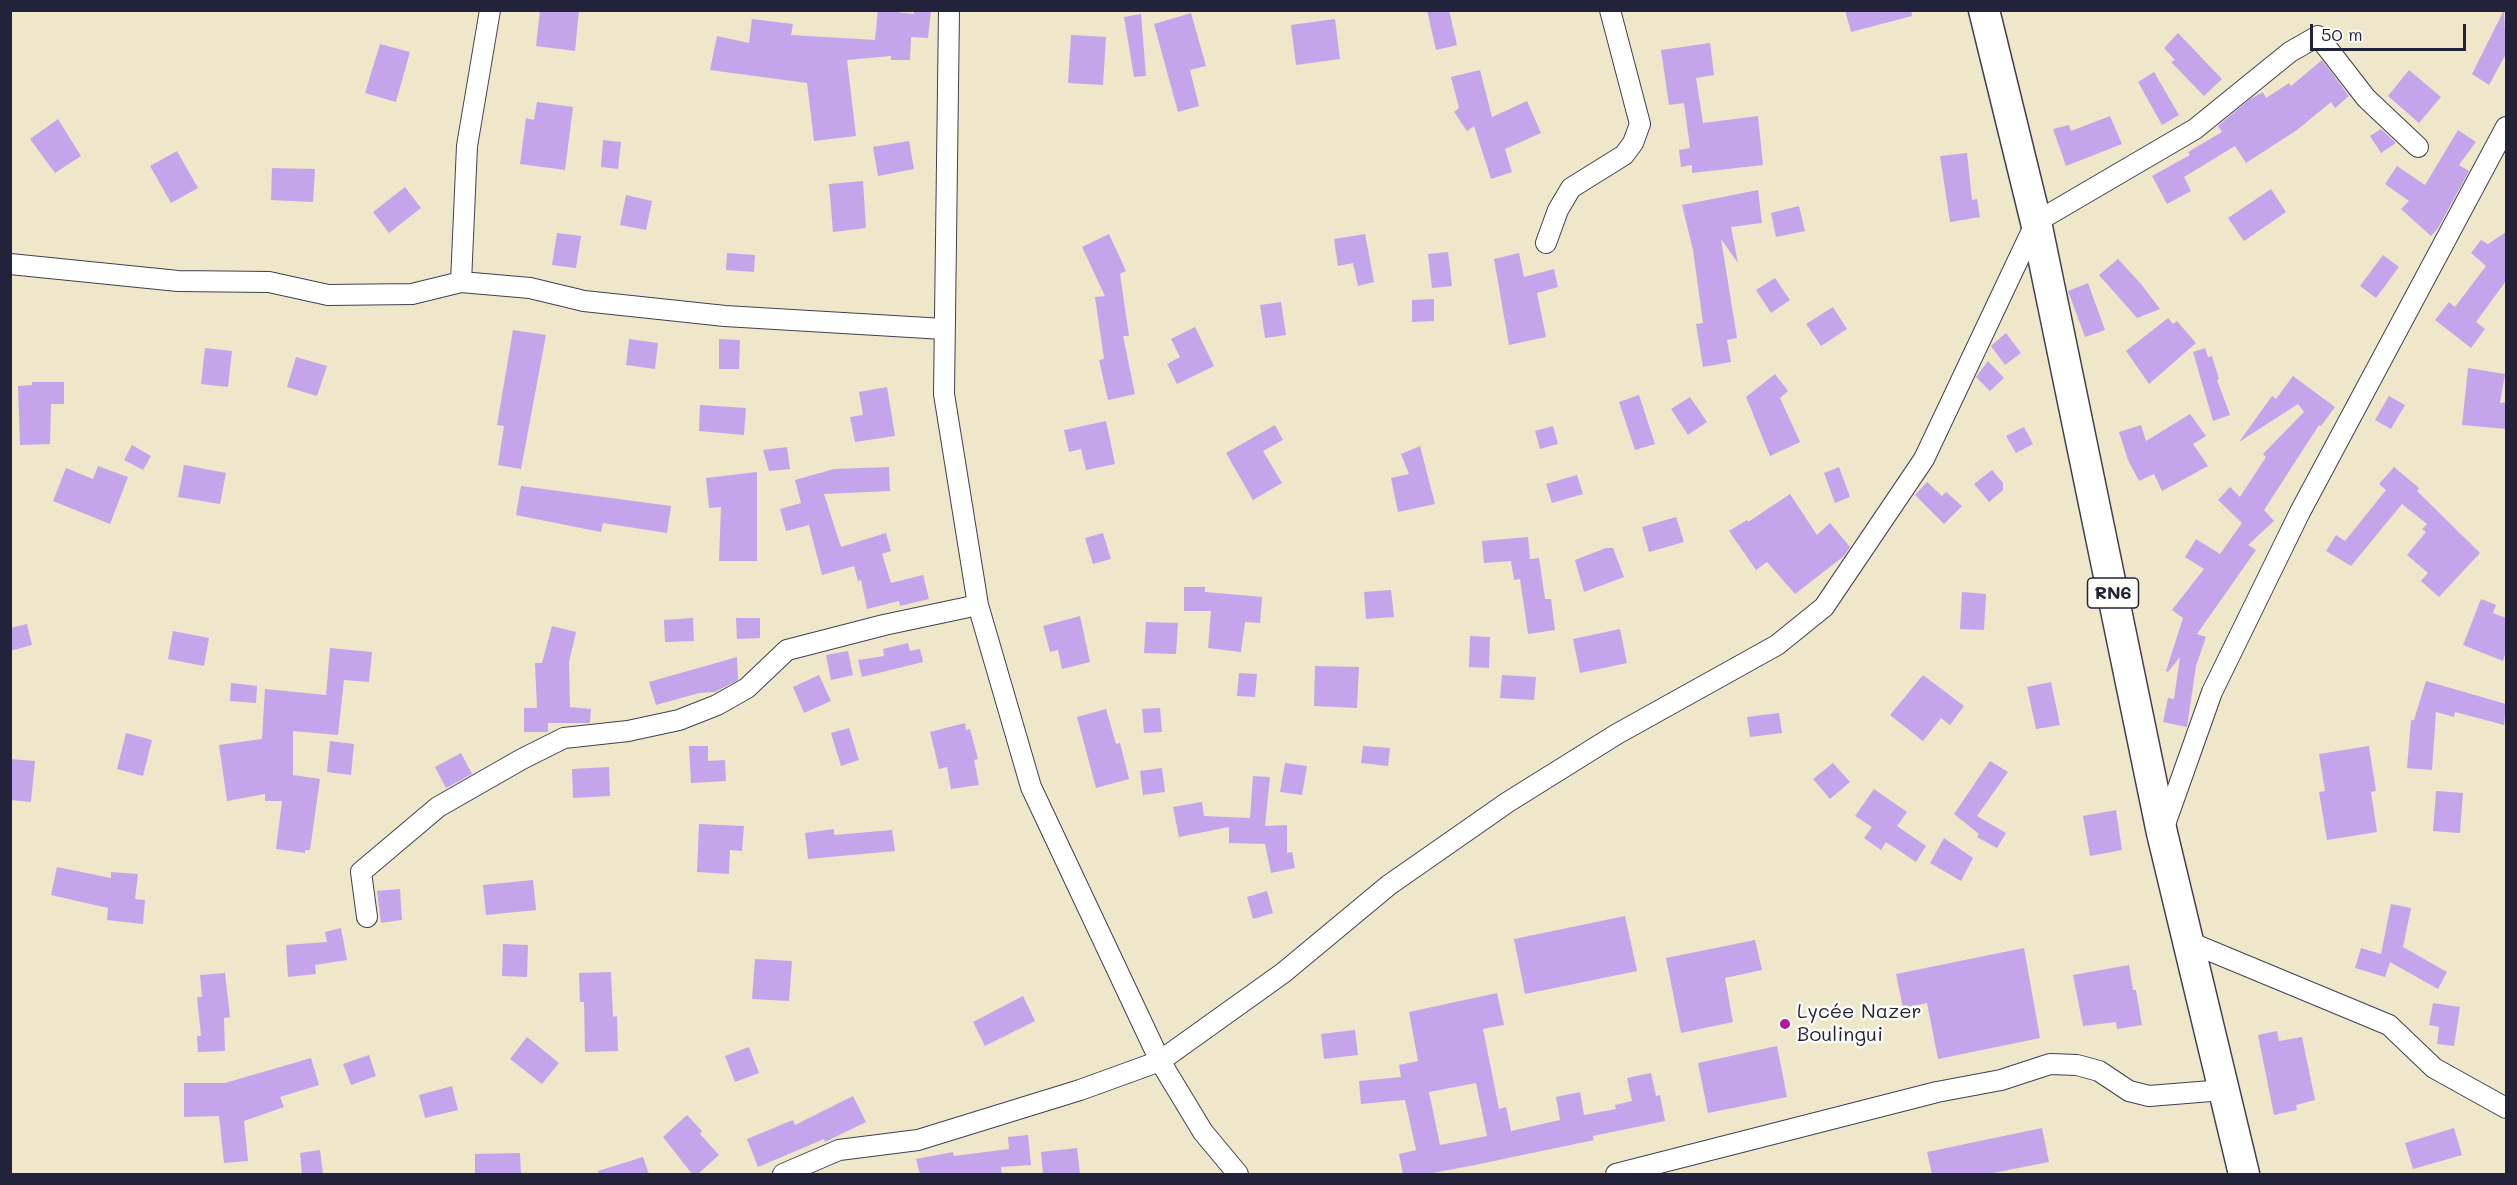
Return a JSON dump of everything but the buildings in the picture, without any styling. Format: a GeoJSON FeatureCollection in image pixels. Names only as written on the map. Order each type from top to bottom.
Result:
{"type":"FeatureCollection","features":[{"type":"Feature","properties":{"kind":"highway","name":"RN6"},"geometry":{"type":"LineString","coordinates":[[1984,10],[2036,222],[2162,833],[2244,1174]]}},
{"type":"Feature","properties":{"kind":"street"},"geometry":{"type":"LineString","coordinates":[[461,282],[467,146],[490,10]]}},
{"type":"Feature","properties":{"kind":"street"},"geometry":{"type":"LineString","coordinates":[[950,10],[944,394],[978,605],[1031,787],[1160,1061],[1203,1132],[1238,1174]]}},
{"type":"Feature","properties":{"kind":"street"},"geometry":{"type":"LineString","coordinates":[[1546,243],[1558,210],[1570,188],[1624,155],[1633,143],[1640,124],[1610,10]]}},
{"type":"Feature","properties":{"kind":"street"},"geometry":{"type":"LineString","coordinates":[[783,1174],[839,1149],[918,1140],[1080,1090],[1160,1061],[1283,973],[1389,885],[1508,802],[1617,734],[1777,645],[1824,607],[1924,459],[2036,222],[2195,129],[2290,51],[2318,36],[2366,98],[2418,147]]}},
{"type":"Feature","properties":{"kind":"street"},"geometry":{"type":"LineString","coordinates":[[2162,833],[2212,692],[2295,522],[2506,127]]}},
{"type":"Feature","properties":{"kind":"street"},"geometry":{"type":"LineString","coordinates":[[10,264],[178,281],[269,282],[328,295],[412,294],[461,282],[530,288],[584,301],[725,316],[944,329]]}},
{"type":"Feature","properties":{"kind":"street"},"geometry":{"type":"LineString","coordinates":[[367,917],[361,872],[438,807],[522,759],[564,738],[628,731],[680,720],[717,705],[747,688],[787,651],[884,625],[978,605]]}},
{"type":"Feature","properties":{"kind":"street"},"geometry":{"type":"LineString","coordinates":[[2189,942],[2389,1025],[2434,1068],[2506,1108]]}},
{"type":"Feature","properties":{"kind":"street"},"geometry":{"type":"LineString","coordinates":[[1616,1174],[1937,1092],[2001,1080],[2050,1065],[2077,1065],[2099,1071],[2128,1091],[2149,1096],[2224,1090]]}},
{"type":"Feature","properties":{"kind":"place","name":"Lycée Nazer Boulingui"},"geometry":{"type":"Point","coordinates":[1785,1024]}}]}
